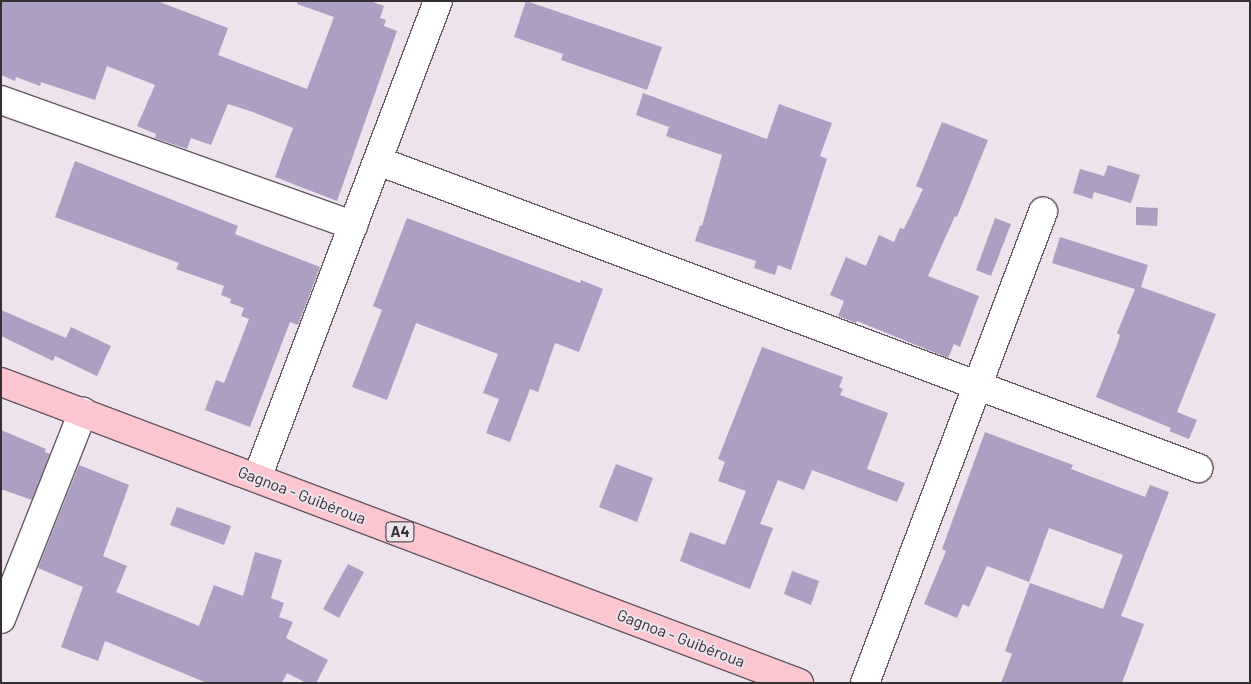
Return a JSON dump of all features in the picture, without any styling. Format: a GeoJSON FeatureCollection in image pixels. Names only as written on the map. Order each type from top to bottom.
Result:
{"type":"FeatureCollection","features":[{"type":"Feature","properties":{"kind":"main road","name":"Gagnoa - Guibéroua"},"geometry":{"type":"LineString","coordinates":[[1,382],[799,683]]}},
{"type":"Feature","properties":{"kind":"street"},"geometry":{"type":"LineString","coordinates":[[257,478],[438,1]]}},
{"type":"Feature","properties":{"kind":"street"},"geometry":{"type":"LineString","coordinates":[[1,100],[353,225]]}},
{"type":"Feature","properties":{"kind":"street"},"geometry":{"type":"LineString","coordinates":[[378,160],[1198,468]]}},
{"type":"Feature","properties":{"kind":"street"},"geometry":{"type":"LineString","coordinates":[[865,683],[1043,212]]}},
{"type":"Feature","properties":{"kind":"street"},"geometry":{"type":"LineString","coordinates":[[1,619],[83,412]]}},
{"type":"Feature","properties":{"kind":"building"},"geometry":{"type":"Polygon","coordinates":[[[1,1],[157,1],[228,28],[218,55],[307,89],[334,17],[297,4],[297,1],[370,1],[384,6],[380,18],[386,20],[384,26],[397,31],[337,201],[275,177],[293,128],[253,112],[228,104],[211,145],[191,138],[187,149],[155,138],[156,134],[137,126],[155,85],[107,66],[95,100],[41,82],[40,86],[16,77],[15,81],[1,75],[1,1]]]}},
{"type":"Feature","properties":{"kind":"building"},"geometry":{"type":"Polygon","coordinates":[[[526,1],[662,47],[647,90],[561,60],[563,54],[514,37],[526,1]]]}},
{"type":"Feature","properties":{"kind":"building"},"geometry":{"type":"Polygon","coordinates":[[[643,93],[767,139],[779,104],[832,123],[820,156],[827,159],[791,270],[778,265],[775,275],[754,268],[756,261],[695,241],[700,225],[702,226],[722,155],[666,136],[669,127],[636,115],[643,93]]]}},
{"type":"Feature","properties":{"kind":"building"},"geometry":{"type":"Polygon","coordinates":[[[942,122],[988,140],[957,217],[955,216],[928,276],[979,296],[960,347],[954,344],[948,358],[857,321],[856,323],[838,316],[844,301],[830,295],[846,257],[866,266],[879,235],[894,242],[900,228],[904,229],[923,189],[916,186],[942,122]]]}},
{"type":"Feature","properties":{"kind":"building"},"geometry":{"type":"Polygon","coordinates":[[[75,161],[238,226],[235,234],[320,267],[298,325],[290,322],[250,427],[205,410],[216,380],[224,383],[249,319],[241,316],[244,308],[230,303],[231,299],[221,295],[224,286],[176,269],[179,263],[55,217],[75,161]]]}},
{"type":"Feature","properties":{"kind":"building"},"geometry":{"type":"Polygon","coordinates":[[[1108,165],[1140,175],[1131,203],[1094,192],[1092,199],[1073,193],[1080,169],[1104,176],[1108,165]]]}},
{"type":"Feature","properties":{"kind":"building"},"geometry":{"type":"Polygon","coordinates":[[[1136,207],[1158,208],[1157,226],[1136,225],[1136,207]]]}},
{"type":"Feature","properties":{"kind":"building"},"geometry":{"type":"Polygon","coordinates":[[[407,218],[580,283],[581,280],[603,289],[579,352],[555,343],[538,392],[530,389],[510,442],[486,433],[499,399],[483,393],[498,354],[416,323],[387,400],[352,387],[382,310],[373,306],[407,218]]]}},
{"type":"Feature","properties":{"kind":"building"},"geometry":{"type":"Polygon","coordinates":[[[995,218],[1011,224],[991,276],[976,270],[995,218]]]}},
{"type":"Feature","properties":{"kind":"building"},"geometry":{"type":"Polygon","coordinates":[[[1060,237],[1148,265],[1141,287],[1216,314],[1177,412],[1197,420],[1189,439],[1169,431],[1171,428],[1096,397],[1118,342],[1120,335],[1117,333],[1135,289],[1052,263],[1060,237]]]}},
{"type":"Feature","properties":{"kind":"building"},"geometry":{"type":"Polygon","coordinates":[[[1,310],[66,338],[71,327],[111,346],[97,376],[55,356],[53,361],[1,336],[1,310]]]}},
{"type":"Feature","properties":{"kind":"building"},"geometry":{"type":"Polygon","coordinates":[[[762,347],[843,377],[839,387],[843,389],[840,395],[888,413],[867,469],[905,483],[897,502],[812,470],[804,490],[778,480],[760,524],[773,528],[750,589],[680,561],[690,532],[725,545],[746,491],[718,481],[725,462],[718,459],[762,347]]]}},
{"type":"Feature","properties":{"kind":"building"},"geometry":{"type":"Polygon","coordinates":[[[1,430],[46,449],[45,452],[50,454],[32,500],[1,489],[1,430]]]}},
{"type":"Feature","properties":{"kind":"building"},"geometry":{"type":"Polygon","coordinates":[[[985,432],[1073,465],[1071,469],[1145,497],[1150,485],[1169,492],[1121,616],[1144,624],[1122,683],[1001,683],[1012,654],[1005,651],[1030,583],[1103,609],[1123,555],[1049,528],[1029,582],[987,566],[969,607],[963,604],[957,618],[924,604],[946,551],[942,549],[985,432]]]}},
{"type":"Feature","properties":{"kind":"building"},"geometry":{"type":"Polygon","coordinates":[[[616,464],[653,478],[637,522],[599,507],[616,464]]]}},
{"type":"Feature","properties":{"kind":"building"},"geometry":{"type":"Polygon","coordinates":[[[79,465],[129,485],[103,556],[127,566],[116,592],[199,626],[214,585],[243,596],[255,552],[282,560],[271,598],[284,603],[279,617],[293,622],[286,638],[328,660],[316,683],[306,683],[287,673],[282,683],[207,683],[105,641],[98,661],[61,647],[83,587],[38,568],[79,465]]]}},
{"type":"Feature","properties":{"kind":"building"},"geometry":{"type":"Polygon","coordinates":[[[177,507],[231,526],[224,545],[170,525],[177,507]]]}},
{"type":"Feature","properties":{"kind":"building"},"geometry":{"type":"Polygon","coordinates":[[[348,564],[364,572],[339,618],[323,609],[348,564]]]}},
{"type":"Feature","properties":{"kind":"building"},"geometry":{"type":"Polygon","coordinates":[[[792,571],[819,581],[811,605],[784,594],[792,571]]]}}]}
